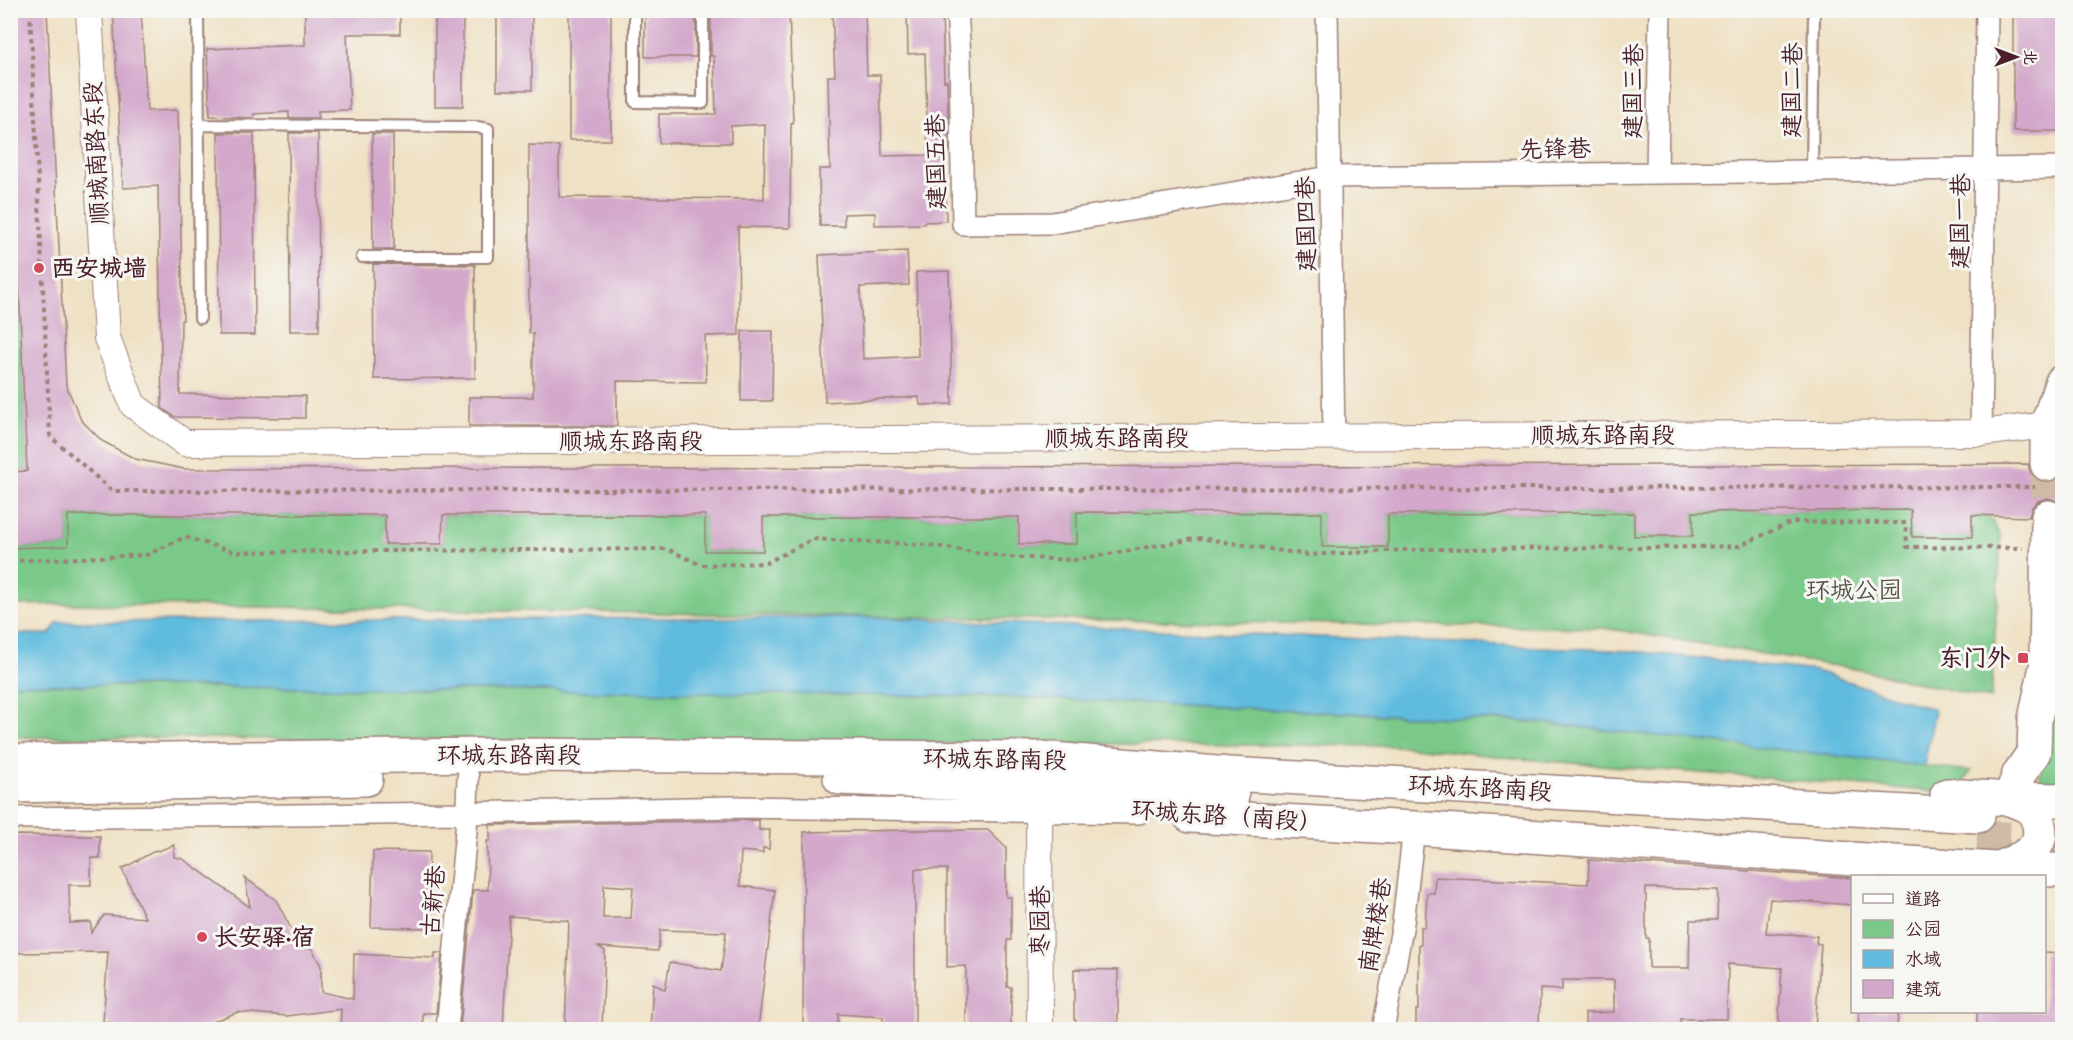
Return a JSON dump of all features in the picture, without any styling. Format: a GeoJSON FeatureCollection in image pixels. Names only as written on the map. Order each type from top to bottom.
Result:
{"type":"FeatureCollection","features":[{"type":"Feature","properties":{"kind":"main road"},"geometry":{"type":"LineString","coordinates":[[2047,464],[2047,425],[2062,382]]}},
{"type":"Feature","properties":{"kind":"main road"},"geometry":{"type":"LineString","coordinates":[[2010,799],[2019,774],[2034,752],[2035,719],[2054,676],[2047,533]]}},
{"type":"Feature","properties":{"kind":"main road","name":"环城东路南段"},"geometry":{"type":"LineString","coordinates":[[10,761],[486,755],[1040,786]]}},
{"type":"Feature","properties":{"kind":"main road"},"geometry":{"type":"LineString","coordinates":[[1040,786],[1401,761],[1512,770],[2010,799],[2062,800]]}},
{"type":"Feature","properties":{"kind":"main road","name":"环城东路南段"},"geometry":{"type":"LineString","coordinates":[[10,786],[726,774],[1978,827]]}},
{"type":"Feature","properties":{"kind":"main road","name":"环城东路（南段）"},"geometry":{"type":"LineString","coordinates":[[1040,786],[1138,813],[1414,828],[1995,869],[2062,870]]}},
{"type":"Feature","properties":{"kind":"main road"},"geometry":{"type":"LineString","coordinates":[[1995,869],[2019,860],[2034,850],[2040,835],[2039,825],[2032,808],[2010,799]]}},
{"type":"Feature","properties":{"kind":"street","name":"顺城南路东段"},"geometry":{"type":"LineString","coordinates":[[88,10],[106,338],[133,405],[185,444]]}},
{"type":"Feature","properties":{"kind":"street","name":"建国五巷"},"geometry":{"type":"LineString","coordinates":[[957,10],[963,224],[1052,223]]}},
{"type":"Feature","properties":{"kind":"street","name":"建国四巷"},"geometry":{"type":"LineString","coordinates":[[1327,10],[1334,436]]}},
{"type":"Feature","properties":{"kind":"street","name":"建国三巷"},"geometry":{"type":"LineString","coordinates":[[1657,173],[1660,10]]}},
{"type":"Feature","properties":{"kind":"street","name":"建国一巷"},"geometry":{"type":"LineString","coordinates":[[1981,432],[1987,169],[1987,10]]}},
{"type":"Feature","properties":{"kind":"street","name":"先锋巷"},"geometry":{"type":"LineString","coordinates":[[1052,223],[1330,177],[2062,168]]}},
{"type":"Feature","properties":{"kind":"street","name":"顺城东路南段"},"geometry":{"type":"LineString","coordinates":[[185,444],[1981,432],[2047,425]]}},
{"type":"Feature","properties":{"kind":"street","name":"古新巷"},"geometry":{"type":"LineString","coordinates":[[447,1029],[468,777]]}},
{"type":"Feature","properties":{"kind":"street"},"geometry":{"type":"LineString","coordinates":[[10,818],[855,807],[1040,786]]}},
{"type":"Feature","properties":{"kind":"street","name":"枣园巷"},"geometry":{"type":"LineString","coordinates":[[1040,786],[1040,1029]]}},
{"type":"Feature","properties":{"kind":"street","name":"南牌楼巷"},"geometry":{"type":"LineString","coordinates":[[1383,1029],[1403,923],[1414,828]]}},
{"type":"Feature","properties":{"kind":"lane"},"geometry":{"type":"LineString","coordinates":[[198,10],[200,318]]}},
{"type":"Feature","properties":{"kind":"lane"},"geometry":{"type":"LineString","coordinates":[[634,10],[635,102],[703,103],[703,10]]}},
{"type":"Feature","properties":{"kind":"lane","name":"建国二巷"},"geometry":{"type":"LineString","coordinates":[[1812,171],[1814,10]]}},
{"type":"Feature","properties":{"kind":"lane"},"geometry":{"type":"LineString","coordinates":[[198,125],[488,129],[488,257],[362,257]]}},
{"type":"Feature","properties":{"kind":"path"},"geometry":{"type":"LineString","coordinates":[[10,561],[147,555],[185,537],[234,552],[667,549],[701,565],[766,562],[813,539],[928,545],[1006,557],[1074,560],[1200,538],[1308,555],[1424,549],[1739,546],[1792,522],[1906,523],[1907,547],[2047,533]]}},
{"type":"Feature","properties":{"kind":"green space"},"geometry":{"type":"Polygon","coordinates":[[[10,151],[13,151],[27,471],[11,472],[10,151]]]}},
{"type":"Feature","properties":{"kind":"green space","name":"环城公园"},"geometry":{"type":"Polygon","coordinates":[[[1911,510],[1913,537],[1972,537],[1972,515],[1989,515],[2001,537],[1991,699],[1861,670],[1604,628],[72,604],[11,605],[10,548],[68,546],[68,515],[385,515],[386,544],[442,544],[443,515],[705,515],[706,551],[763,551],[763,517],[1019,517],[1019,544],[1077,544],[1077,512],[1322,513],[1322,547],[1388,514],[1634,513],[1634,536],[1693,536],[1693,512],[1911,510]]]}},
{"type":"Feature","properties":{"kind":"green space"},"geometry":{"type":"Polygon","coordinates":[[[11,684],[1014,697],[1535,722],[1971,771],[1955,793],[1522,759],[1402,746],[11,737],[11,684]]]}},
{"type":"Feature","properties":{"kind":"green space"},"geometry":{"type":"Polygon","coordinates":[[[2043,718],[2060,719],[2062,723],[2062,782],[2040,781],[2043,718]]]}},
{"type":"Feature","properties":{"kind":"water"},"geometry":{"type":"Polygon","coordinates":[[[871,617],[1633,651],[1816,671],[1935,710],[1924,766],[1535,722],[1014,697],[11,684],[11,634],[49,634],[58,622],[871,617]]]}},
{"type":"Feature","properties":{"kind":"building","name":"西安城墙"},"geometry":{"type":"Polygon","coordinates":[[[10,10],[47,10],[66,385],[81,420],[102,441],[135,459],[184,469],[2028,464],[2031,474],[2038,480],[2048,483],[2056,480],[2062,474],[2062,506],[2057,501],[2048,498],[2038,501],[2032,507],[2029,517],[1972,515],[1972,537],[1912,537],[1911,510],[1693,512],[1693,536],[1634,536],[1634,513],[1388,514],[1388,547],[1322,547],[1322,513],[1077,512],[1077,544],[1019,544],[1019,517],[763,517],[763,551],[705,551],[705,515],[443,515],[442,544],[385,544],[385,515],[68,515],[68,546],[10,548],[10,472],[27,471],[13,151],[10,151],[10,10]]]}},
{"type":"Feature","properties":{"kind":"building"},"geometry":{"type":"Polygon","coordinates":[[[113,10],[141,10],[147,111],[178,110],[183,320],[181,320],[180,394],[305,396],[305,418],[175,417],[162,408],[158,186],[123,188],[113,10]]]}},
{"type":"Feature","properties":{"kind":"building"},"geometry":{"type":"Polygon","coordinates":[[[305,10],[400,10],[400,34],[347,34],[350,110],[318,111],[318,118],[289,118],[289,112],[254,114],[254,118],[210,116],[207,49],[305,45],[305,10]]]}},
{"type":"Feature","properties":{"kind":"building"},"geometry":{"type":"Polygon","coordinates":[[[435,10],[463,10],[463,106],[435,106],[435,10]]]}},
{"type":"Feature","properties":{"kind":"building"},"geometry":{"type":"Polygon","coordinates":[[[497,10],[532,10],[532,90],[497,90],[497,10]]]}},
{"type":"Feature","properties":{"kind":"building"},"geometry":{"type":"Polygon","coordinates":[[[569,10],[611,10],[611,140],[569,140],[569,10]]]}},
{"type":"Feature","properties":{"kind":"building"},"geometry":{"type":"Polygon","coordinates":[[[645,10],[696,10],[696,57],[645,57],[645,10]]]}},
{"type":"Feature","properties":{"kind":"building"},"geometry":{"type":"Polygon","coordinates":[[[711,10],[789,10],[793,123],[791,123],[790,228],[738,227],[739,335],[705,336],[706,382],[617,381],[617,426],[469,426],[469,397],[533,397],[533,333],[529,333],[529,145],[559,146],[559,197],[764,199],[765,124],[731,126],[731,143],[659,143],[659,114],[716,114],[714,56],[711,56],[711,10]]]}},
{"type":"Feature","properties":{"kind":"building"},"geometry":{"type":"Polygon","coordinates":[[[832,10],[865,10],[867,75],[880,75],[882,156],[928,155],[925,53],[908,54],[907,10],[942,10],[949,150],[945,150],[946,221],[875,225],[875,213],[844,214],[844,226],[820,226],[819,169],[830,169],[828,76],[835,76],[832,10]]]}},
{"type":"Feature","properties":{"kind":"building"},"geometry":{"type":"Polygon","coordinates":[[[2013,10],[2062,10],[2062,131],[2013,131],[2013,10]]]}},
{"type":"Feature","properties":{"kind":"building"},"geometry":{"type":"Polygon","coordinates":[[[218,133],[254,133],[255,335],[219,335],[218,133]]]}},
{"type":"Feature","properties":{"kind":"building"},"geometry":{"type":"Polygon","coordinates":[[[289,133],[318,133],[319,331],[290,331],[289,133]]]}},
{"type":"Feature","properties":{"kind":"building"},"geometry":{"type":"Polygon","coordinates":[[[372,134],[393,134],[394,249],[373,249],[372,134]]]}},
{"type":"Feature","properties":{"kind":"building"},"geometry":{"type":"Polygon","coordinates":[[[907,251],[909,285],[860,287],[863,359],[918,356],[916,272],[949,271],[952,404],[920,405],[919,397],[825,402],[819,255],[907,251]]]}},
{"type":"Feature","properties":{"kind":"building"},"geometry":{"type":"Polygon","coordinates":[[[373,264],[475,265],[475,378],[374,379],[373,264]]]}},
{"type":"Feature","properties":{"kind":"building"},"geometry":{"type":"Polygon","coordinates":[[[742,331],[773,331],[772,401],[741,401],[742,331]]]}},
{"type":"Feature","properties":{"kind":"building"},"geometry":{"type":"Polygon","coordinates":[[[759,820],[759,830],[770,830],[769,849],[763,848],[763,853],[741,851],[740,869],[740,886],[775,890],[758,1029],[650,1029],[653,983],[665,990],[670,962],[721,971],[726,932],[660,930],[658,951],[599,947],[605,951],[602,1029],[565,1029],[569,921],[509,916],[503,1029],[460,1029],[473,890],[488,890],[487,841],[490,841],[490,825],[759,820]],[[604,885],[603,918],[631,918],[633,887],[604,885]]]}},
{"type":"Feature","properties":{"kind":"building"},"geometry":{"type":"Polygon","coordinates":[[[988,830],[1006,848],[1006,897],[1011,897],[1011,940],[1007,940],[1007,987],[1011,987],[1011,1029],[966,1029],[966,966],[947,967],[947,869],[915,869],[915,1029],[883,1029],[883,1017],[838,1014],[838,1029],[806,1029],[806,1026],[803,1026],[804,832],[988,830]]]}},
{"type":"Feature","properties":{"kind":"building","name":"长安驿·宿"},"geometry":{"type":"Polygon","coordinates":[[[10,835],[100,836],[100,858],[91,858],[91,885],[69,885],[70,923],[91,922],[91,933],[104,915],[145,918],[122,869],[156,850],[174,845],[174,857],[183,859],[250,907],[245,878],[276,900],[296,938],[312,949],[321,966],[321,992],[353,999],[354,954],[435,958],[435,953],[442,953],[436,1013],[423,1013],[423,1029],[340,1029],[341,1009],[287,1016],[238,1012],[214,1021],[205,1029],[112,1029],[111,1023],[103,1022],[108,952],[10,953],[10,835]]]}},
{"type":"Feature","properties":{"kind":"building"},"geometry":{"type":"Polygon","coordinates":[[[373,851],[429,852],[427,928],[371,927],[373,851]]]}},
{"type":"Feature","properties":{"kind":"building"},"geometry":{"type":"Polygon","coordinates":[[[1589,860],[1851,878],[1851,905],[1770,899],[1766,933],[1817,936],[1816,943],[1821,944],[1815,1029],[1778,1029],[1782,968],[1728,964],[1727,1019],[1680,1019],[1680,1029],[1585,1029],[1585,1013],[1614,1012],[1614,980],[1562,980],[1562,990],[1540,989],[1539,1029],[1416,1029],[1416,1010],[1419,1010],[1421,927],[1425,927],[1427,893],[1434,893],[1435,877],[1588,884],[1589,860]],[[1646,888],[1646,938],[1649,938],[1649,968],[1689,968],[1690,920],[1717,920],[1718,890],[1646,888]]]}},
{"type":"Feature","properties":{"kind":"building"},"geometry":{"type":"Polygon","coordinates":[[[2046,953],[2062,954],[2062,1029],[1977,1029],[1977,1013],[2046,1013],[2046,953]]]}},
{"type":"Feature","properties":{"kind":"building"},"geometry":{"type":"Polygon","coordinates":[[[1074,969],[1118,970],[1118,1029],[1076,1029],[1074,969]]]}},
{"type":"Feature","properties":{"kind":"building"},"geometry":{"type":"Polygon","coordinates":[[[1859,1013],[1898,1013],[1897,1029],[1858,1029],[1859,1013]]]}},
{"type":"Feature","properties":{"kind":"tunnel"},"geometry":{"type":"LineString","coordinates":[[2047,464],[2048,517]]}},
{"type":"Feature","properties":{"kind":"tunnel"},"geometry":{"type":"LineString","coordinates":[[1977,837],[2062,840]]}},
{"type":"Feature","properties":{"kind":"place","name":"西安城墙"},"geometry":{"type":"Point","coordinates":[39,268]}},
{"type":"Feature","properties":{"kind":"place","name":"东门外"},"geometry":{"type":"Point","coordinates":[2023,658]}},
{"type":"Feature","properties":{"kind":"place","name":"长安驿·宿"},"geometry":{"type":"Point","coordinates":[202,937]}}]}
